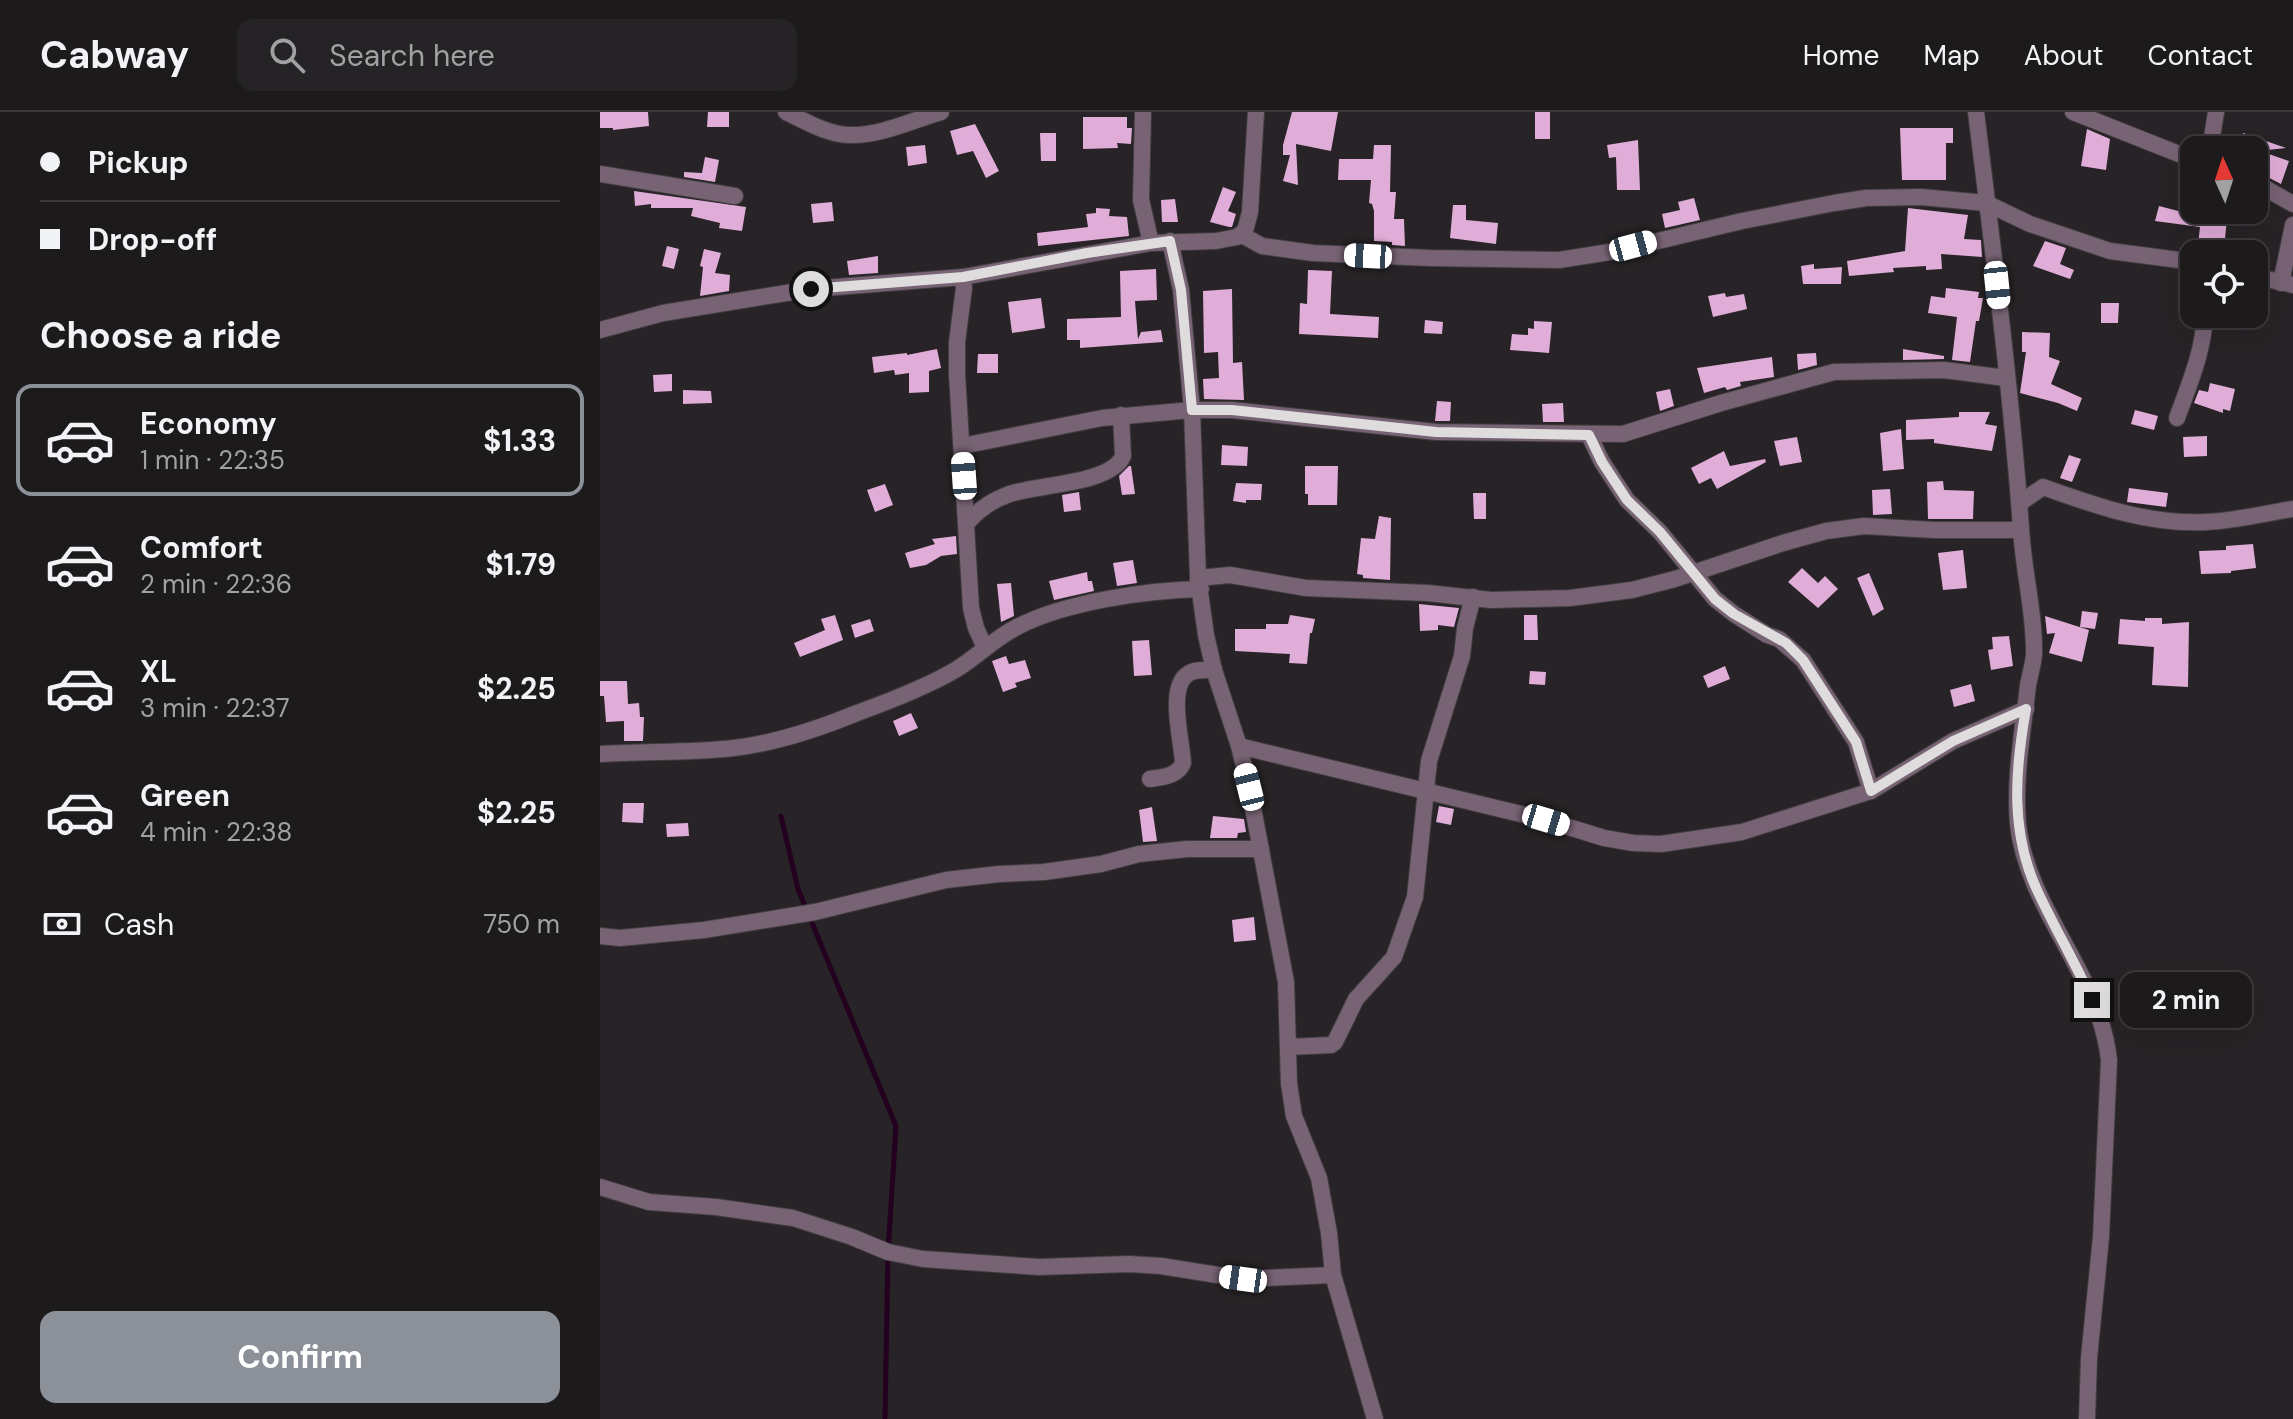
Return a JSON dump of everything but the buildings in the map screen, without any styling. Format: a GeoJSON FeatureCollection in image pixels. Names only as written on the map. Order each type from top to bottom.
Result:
{"type":"FeatureCollection","features":[{"type":"Feature","properties":{"kind":"street"},"geometry":{"type":"LineString","coordinates":[[786,112],[833,133],[849,135],[866,134],[941,112]]}},
{"type":"Feature","properties":{"kind":"street"},"geometry":{"type":"LineString","coordinates":[[1143,112],[1141,200],[1151,243]]}},
{"type":"Feature","properties":{"kind":"street"},"geometry":{"type":"LineString","coordinates":[[1242,235],[1250,212],[1256,112]]}},
{"type":"Feature","properties":{"kind":"street"},"geometry":{"type":"LineString","coordinates":[[1976,112],[2034,656],[2016,784],[2022,846],[2036,889],[2092,1000],[2108,1044],[2101,1237],[2089,1358],[2087,1419]]}},
{"type":"Feature","properties":{"kind":"street"},"geometry":{"type":"LineString","coordinates":[[2073,112],[2180,154]]}},
{"type":"Feature","properties":{"kind":"street"},"geometry":{"type":"LineString","coordinates":[[2212,136],[2216,112]]}},
{"type":"Feature","properties":{"kind":"street"},"geometry":{"type":"LineString","coordinates":[[600,174],[735,196]]}},
{"type":"Feature","properties":{"kind":"street"},"geometry":{"type":"LineString","coordinates":[[2268,190],[2293,204]]}},
{"type":"Feature","properties":{"kind":"street"},"geometry":{"type":"LineString","coordinates":[[600,330],[663,313],[811,289],[963,277],[1151,243],[1216,241],[1242,235],[1262,246],[1313,253],[1559,260],[1616,251],[1742,221],[1866,198],[1921,197],[1986,203],[2030,224],[2110,251],[2180,260]]}},
{"type":"Feature","properties":{"kind":"street"},"geometry":{"type":"LineString","coordinates":[[2287,284],[2293,225]]}},
{"type":"Feature","properties":{"kind":"street"},"geometry":{"type":"LineString","coordinates":[[1170,241],[1181,290],[1192,410],[1200,584],[1206,635],[1239,746],[1286,982],[1290,1095],[1294,1116],[1319,1178],[1333,1275],[1375,1419]]}},
{"type":"Feature","properties":{"kind":"street"},"geometry":{"type":"LineString","coordinates":[[963,277],[957,374],[971,608],[985,648]]}},
{"type":"Feature","properties":{"kind":"street"},"geometry":{"type":"LineString","coordinates":[[2177,418],[2194,369],[2204,328]]}},
{"type":"Feature","properties":{"kind":"street"},"geometry":{"type":"LineString","coordinates":[[962,446],[1121,415],[1192,410],[1232,410],[1446,432],[1623,434],[1834,372],[1944,370],[2006,378]]}},
{"type":"Feature","properties":{"kind":"street"},"geometry":{"type":"LineString","coordinates":[[967,523],[977,511],[1006,495],[1092,477],[1115,467],[1123,456],[1121,415]]}},
{"type":"Feature","properties":{"kind":"street"},"geometry":{"type":"LineString","coordinates":[[1589,435],[1602,462],[1627,500],[1660,532],[1715,599],[1767,635],[1779,639],[1803,660],[1856,742],[1871,791]]}},
{"type":"Feature","properties":{"kind":"street"},"geometry":{"type":"LineString","coordinates":[[2016,472],[2043,487],[2125,515],[2161,520],[2207,522],[2293,509]]}},
{"type":"Feature","properties":{"kind":"street"},"geometry":{"type":"LineString","coordinates":[[2020,503],[2043,487]]}},
{"type":"Feature","properties":{"kind":"street"},"geometry":{"type":"LineString","coordinates":[[600,754],[707,751],[769,742],[858,713],[936,680],[1018,626],[1091,603],[1200,584],[1230,575],[1319,589],[1511,600],[1580,597],[1632,590],[1826,531],[1864,526],[2021,530]]}},
{"type":"Feature","properties":{"kind":"street"},"geometry":{"type":"LineString","coordinates":[[1288,1047],[1331,1045],[1335,1042],[1356,999],[1394,957],[1415,897],[1429,761],[1462,656],[1473,597]]}},
{"type":"Feature","properties":{"kind":"street"},"geometry":{"type":"LineString","coordinates":[[1150,779],[1172,774],[1180,770],[1183,763],[1176,695],[1181,681],[1188,674],[1214,670]]}},
{"type":"Feature","properties":{"kind":"street"},"geometry":{"type":"LineString","coordinates":[[1239,746],[1546,820],[1604,838],[1661,844],[1742,832],[1871,791],[1953,741],[2026,709]]}},
{"type":"Feature","properties":{"kind":"street"},"geometry":{"type":"LineString","coordinates":[[600,936],[620,938],[704,930],[784,918],[946,880],[1044,872],[1101,864],[1139,854],[1187,849],[1261,849]]}},
{"type":"Feature","properties":{"kind":"street"},"geometry":{"type":"LineString","coordinates":[[600,1187],[649,1202],[716,1207],[793,1218],[888,1252],[923,1259],[1039,1267],[1161,1266],[1243,1279],[1333,1275]]}},
{"type":"Feature","properties":{"kind":"waterway"},"geometry":{"type":"LineString","coordinates":[[781,816],[798,889],[896,1126],[888,1252],[885,1419]]}},
{"type":"Feature","properties":{"kind":"route"},"geometry":{"type":"LineString","coordinates":[[811,289],[963,277],[1170,241],[1181,290],[1192,410],[1232,410],[1436,432],[1589,435],[1602,462],[1627,500],[1660,532],[1715,599],[1767,635],[1774,635],[1786,643],[1803,660],[1856,742],[1871,791],[1953,741],[2026,709],[2016,784],[2022,846],[2036,889],[2092,1000]]}}]}
